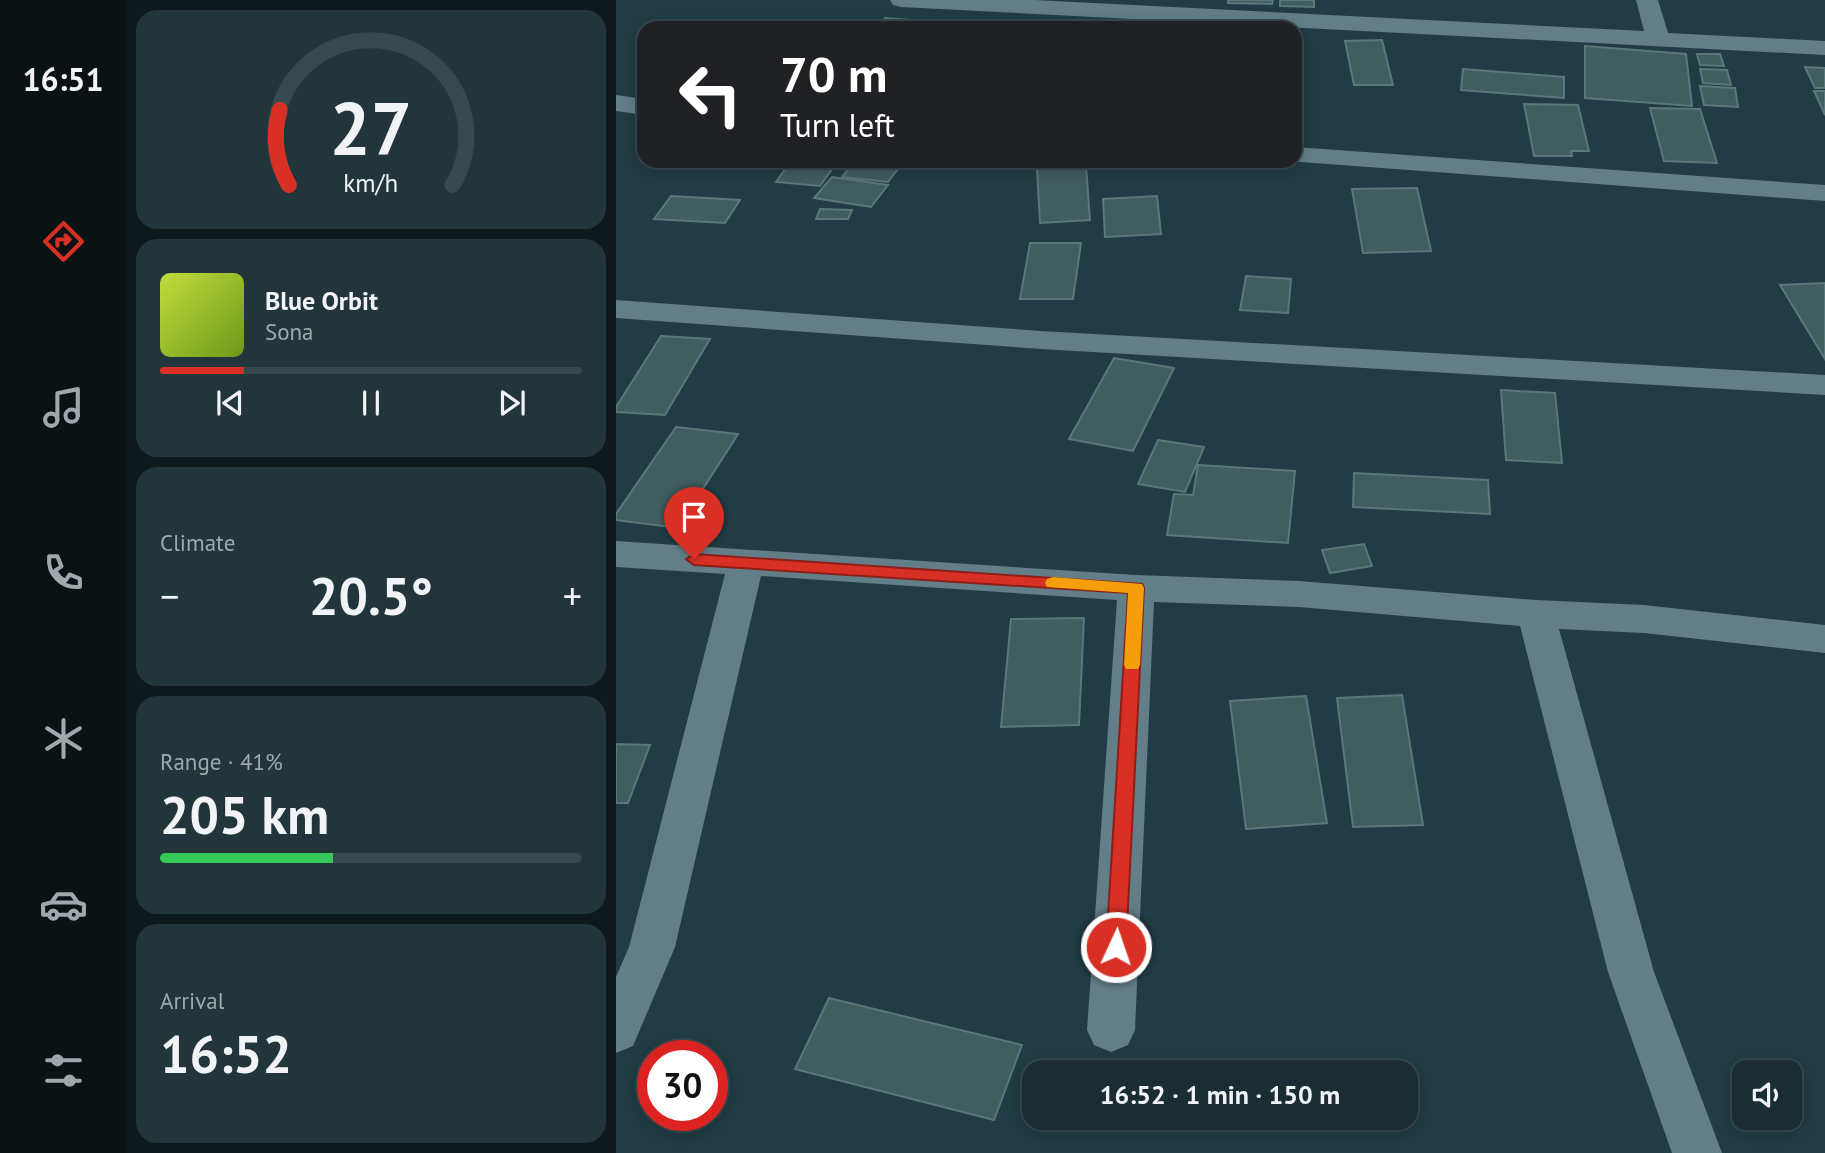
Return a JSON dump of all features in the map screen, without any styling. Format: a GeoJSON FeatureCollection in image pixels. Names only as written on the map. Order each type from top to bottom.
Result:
{"type":"FeatureCollection","features":[{"type":"Feature","properties":{"kind":"street"},"geometry":{"type":"LineString","coordinates":[[901,0],[1279,21]]}},
{"type":"Feature","properties":{"kind":"street"},"geometry":{"type":"LineString","coordinates":[[1647,0],[1658,39]]}},
{"type":"Feature","properties":{"kind":"street"},"geometry":{"type":"LineString","coordinates":[[1302,22],[1825,48]]}},
{"type":"Feature","properties":{"kind":"street"},"geometry":{"type":"LineString","coordinates":[[616,103],[637,106]]}},
{"type":"Feature","properties":{"kind":"street"},"geometry":{"type":"LineString","coordinates":[[1302,156],[1825,193]]}},
{"type":"Feature","properties":{"kind":"street"},"geometry":{"type":"LineString","coordinates":[[616,309],[1041,340],[1825,385]]}},
{"type":"Feature","properties":{"kind":"street"},"geometry":{"type":"LineString","coordinates":[[616,554],[1136,588],[1299,594],[1536,614],[1644,619],[1825,639]]}},
{"type":"Feature","properties":{"kind":"street"},"geometry":{"type":"LineString","coordinates":[[616,1031],[652,947],[746,563]]}},
{"type":"Feature","properties":{"kind":"street"},"geometry":{"type":"LineString","coordinates":[[1111,1030],[1136,588]]}},
{"type":"Feature","properties":{"kind":"street"},"geometry":{"type":"LineString","coordinates":[[1536,614],[1631,972],[1697,1153]]}},
{"type":"Feature","properties":{"kind":"building"},"geometry":{"type":"Polygon","coordinates":[[[1228,0],[1273,0],[1272,4],[1228,3],[1228,0]]]}},
{"type":"Feature","properties":{"kind":"building"},"geometry":{"type":"Polygon","coordinates":[[[1280,0],[1314,0],[1314,7],[1280,6],[1280,0]]]}},
{"type":"Feature","properties":{"kind":"building"},"geometry":{"type":"Polygon","coordinates":[[[885,18],[925,21],[883,21],[885,18]]]}},
{"type":"Feature","properties":{"kind":"building"},"geometry":{"type":"Polygon","coordinates":[[[1382,40],[1393,85],[1354,85],[1345,41],[1382,40]]]}},
{"type":"Feature","properties":{"kind":"building"},"geometry":{"type":"Polygon","coordinates":[[[1585,46],[1686,54],[1692,106],[1585,98],[1585,46]]]}},
{"type":"Feature","properties":{"kind":"building"},"geometry":{"type":"Polygon","coordinates":[[[1697,54],[1720,54],[1724,66],[1700,65],[1697,54]]]}},
{"type":"Feature","properties":{"kind":"building"},"geometry":{"type":"Polygon","coordinates":[[[1805,67],[1825,68],[1825,88],[1815,88],[1805,67]]]}},
{"type":"Feature","properties":{"kind":"building"},"geometry":{"type":"Polygon","coordinates":[[[1463,69],[1564,77],[1564,98],[1461,90],[1463,69]]]}},
{"type":"Feature","properties":{"kind":"building"},"geometry":{"type":"Polygon","coordinates":[[[1700,69],[1727,70],[1731,85],[1703,83],[1700,69]]]}},
{"type":"Feature","properties":{"kind":"building"},"geometry":{"type":"Polygon","coordinates":[[[1700,86],[1735,88],[1738,107],[1704,105],[1700,86]]]}},
{"type":"Feature","properties":{"kind":"building"},"geometry":{"type":"Polygon","coordinates":[[[1814,91],[1825,91],[1825,115],[1814,91]]]}},
{"type":"Feature","properties":{"kind":"building"},"geometry":{"type":"Polygon","coordinates":[[[1524,104],[1578,105],[1589,151],[1571,151],[1572,156],[1534,156],[1524,104]]]}},
{"type":"Feature","properties":{"kind":"building"},"geometry":{"type":"Polygon","coordinates":[[[1650,108],[1700,109],[1717,163],[1664,161],[1650,108]]]}},
{"type":"Feature","properties":{"kind":"building"},"geometry":{"type":"Polygon","coordinates":[[[786,168],[833,168],[820,186],[776,182],[786,168]]]}},
{"type":"Feature","properties":{"kind":"building"},"geometry":{"type":"Polygon","coordinates":[[[849,168],[899,168],[888,182],[842,177],[849,168]]]}},
{"type":"Feature","properties":{"kind":"building"},"geometry":{"type":"Polygon","coordinates":[[[1086,168],[1090,220],[1040,223],[1037,169],[1086,168]]]}},
{"type":"Feature","properties":{"kind":"building"},"geometry":{"type":"Polygon","coordinates":[[[832,177],[888,185],[871,207],[814,198],[832,177]]]}},
{"type":"Feature","properties":{"kind":"building"},"geometry":{"type":"Polygon","coordinates":[[[1417,188],[1431,251],[1363,253],[1352,189],[1417,188]]]}},
{"type":"Feature","properties":{"kind":"building"},"geometry":{"type":"Polygon","coordinates":[[[671,196],[740,200],[725,223],[654,219],[671,196]]]}},
{"type":"Feature","properties":{"kind":"building"},"geometry":{"type":"Polygon","coordinates":[[[1157,196],[1161,234],[1105,237],[1103,199],[1157,196]]]}},
{"type":"Feature","properties":{"kind":"building"},"geometry":{"type":"Polygon","coordinates":[[[820,209],[852,210],[848,219],[816,219],[820,209]]]}},
{"type":"Feature","properties":{"kind":"building"},"geometry":{"type":"Polygon","coordinates":[[[1030,243],[1081,243],[1073,299],[1020,299],[1030,243]]]}},
{"type":"Feature","properties":{"kind":"building"},"geometry":{"type":"Polygon","coordinates":[[[1246,276],[1291,279],[1288,313],[1240,310],[1246,276]]]}},
{"type":"Feature","properties":{"kind":"building"},"geometry":{"type":"Polygon","coordinates":[[[1825,283],[1825,359],[1780,285],[1825,283]]]}},
{"type":"Feature","properties":{"kind":"building"},"geometry":{"type":"Polygon","coordinates":[[[661,336],[710,339],[665,415],[616,412],[616,407],[661,336]]]}},
{"type":"Feature","properties":{"kind":"building"},"geometry":{"type":"Polygon","coordinates":[[[1114,358],[1174,368],[1133,451],[1069,439],[1114,358]]]}},
{"type":"Feature","properties":{"kind":"building"},"geometry":{"type":"Polygon","coordinates":[[[1501,390],[1555,393],[1562,463],[1506,460],[1501,390]]]}},
{"type":"Feature","properties":{"kind":"building"},"geometry":{"type":"Polygon","coordinates":[[[676,427],[738,434],[678,528],[616,520],[616,514],[676,427]]]}},
{"type":"Feature","properties":{"kind":"building"},"geometry":{"type":"Polygon","coordinates":[[[1158,440],[1204,447],[1185,492],[1138,484],[1158,440]]]}},
{"type":"Feature","properties":{"kind":"building"},"geometry":{"type":"Polygon","coordinates":[[[1198,465],[1295,471],[1288,543],[1167,535],[1174,494],[1193,495],[1198,465]]]}},
{"type":"Feature","properties":{"kind":"building"},"geometry":{"type":"Polygon","coordinates":[[[1354,473],[1488,480],[1490,514],[1353,507],[1354,473]]]}},
{"type":"Feature","properties":{"kind":"building"},"geometry":{"type":"Polygon","coordinates":[[[1364,544],[1372,566],[1330,573],[1322,550],[1364,544]]]}},
{"type":"Feature","properties":{"kind":"building"},"geometry":{"type":"Polygon","coordinates":[[[1084,618],[1079,725],[1001,727],[1011,619],[1084,618]]]}},
{"type":"Feature","properties":{"kind":"building"},"geometry":{"type":"Polygon","coordinates":[[[1402,695],[1423,825],[1353,827],[1337,698],[1402,695]]]}},
{"type":"Feature","properties":{"kind":"building"},"geometry":{"type":"Polygon","coordinates":[[[1306,696],[1327,823],[1246,829],[1230,701],[1306,696]]]}},
{"type":"Feature","properties":{"kind":"building"},"geometry":{"type":"Polygon","coordinates":[[[616,744],[650,745],[628,803],[616,803],[616,744]]]}},
{"type":"Feature","properties":{"kind":"building"},"geometry":{"type":"Polygon","coordinates":[[[829,998],[1022,1045],[994,1120],[795,1069],[829,998]]]}},
{"type":"Feature","properties":{"kind":"slow traffic"},"geometry":{"type":"LineString","coordinates":[[1053,583],[1136,588],[1132,665]]}},
{"type":"Feature","properties":{"kind":"route"},"geometry":{"type":"LineString","coordinates":[[694,559],[1136,588],[1116,947]]}}]}
